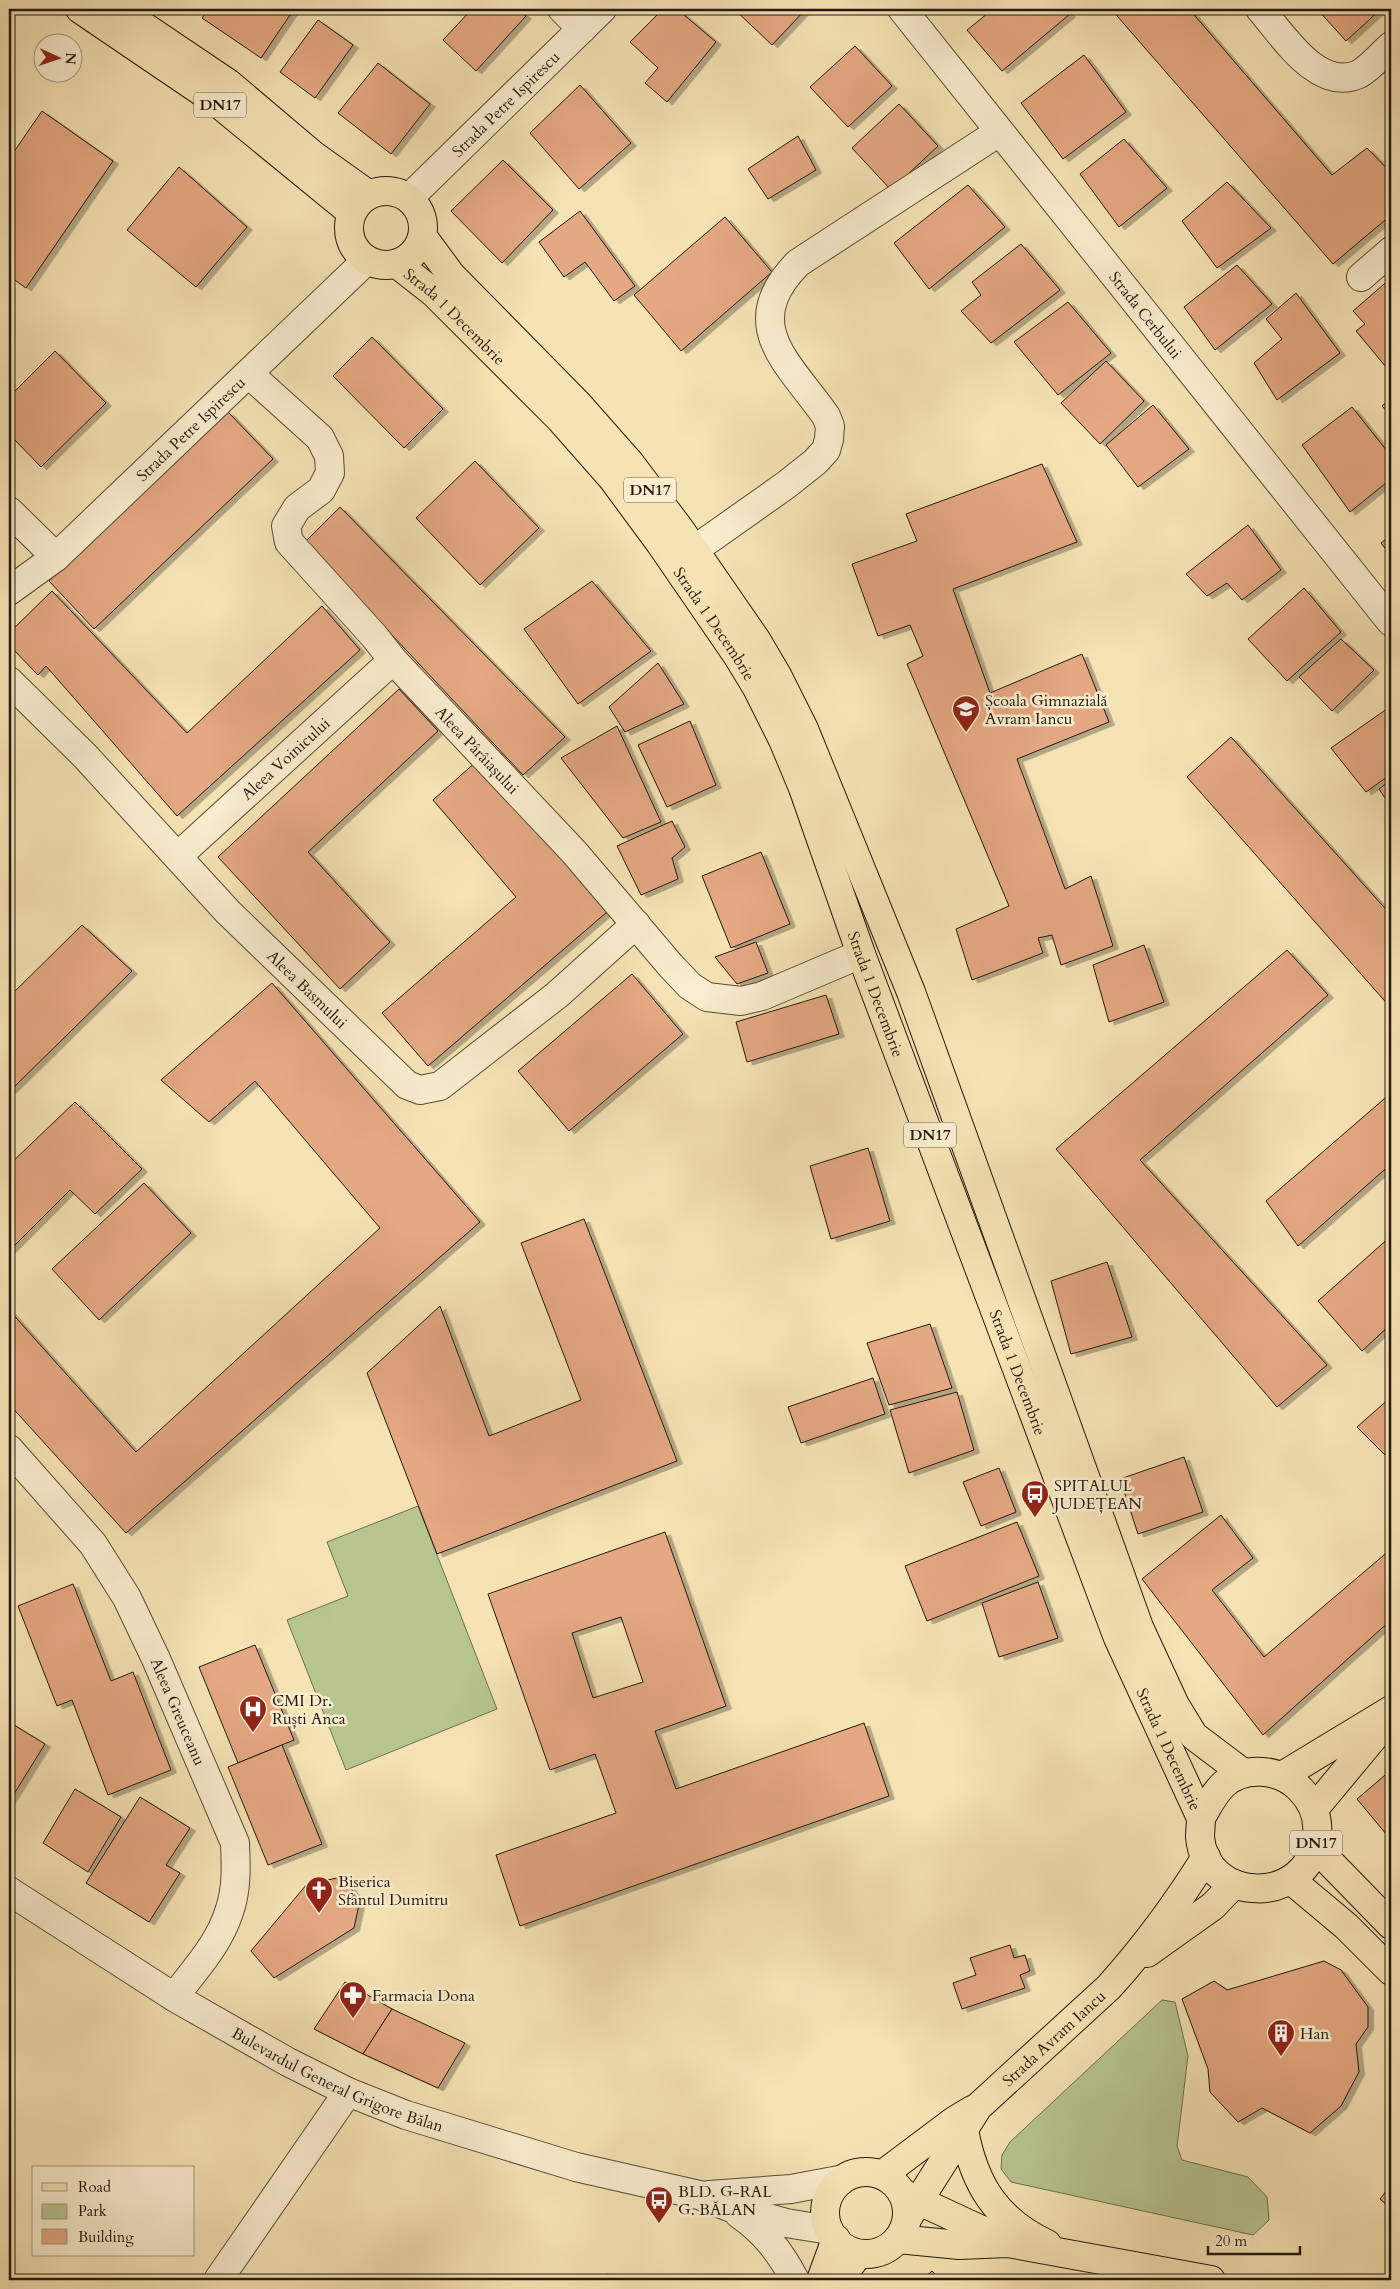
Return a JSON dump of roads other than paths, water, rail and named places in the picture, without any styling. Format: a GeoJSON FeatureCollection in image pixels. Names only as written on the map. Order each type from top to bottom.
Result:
{"type":"FeatureCollection","features":[{"type":"Feature","properties":{"kind":"main road","name":"DN17"},"geometry":{"type":"LineString","coordinates":[[80,9],[214,100],[360,204]]}},
{"type":"Feature","properties":{"kind":"main road","name":"DN17"},"geometry":{"type":"LineString","coordinates":[[118,9],[228,83],[314,155],[360,204]]}},
{"type":"Feature","properties":{"kind":"main road"},"geometry":{"type":"LineString","coordinates":[[366,260],[358,254],[351,239],[349,223],[360,204],[389,190],[409,198],[417,206],[422,216],[423,238]]}},
{"type":"Feature","properties":{"kind":"main road","name":"Strada 1 Decembrie"},"geometry":{"type":"LineString","coordinates":[[366,260],[386,266],[397,264],[409,259],[423,238],[451,275],[577,403],[630,463],[694,550],[757,641],[804,729],[911,992],[1139,1627],[1175,1705],[1194,1736],[1243,1773]]}},
{"type":"Feature","properties":{"kind":"main road","name":"Strada 1 Decembrie"},"geometry":{"type":"LineString","coordinates":[[397,264],[434,292],[560,419],[612,478],[660,543],[737,655],[757,688],[783,740],[803,788],[861,954],[1118,1638],[1201,1818]]}},
{"type":"Feature","properties":{"kind":"main road"},"geometry":{"type":"LineString","coordinates":[[1282,1776],[1391,1710]]}},
{"type":"Feature","properties":{"kind":"main road"},"geometry":{"type":"LineString","coordinates":[[1314,1809],[1391,1717]]}},
{"type":"Feature","properties":{"kind":"main road","name":"DN17"},"geometry":{"type":"LineString","coordinates":[[1201,1818],[1200,1838],[1206,1857],[1218,1873],[1234,1884],[1253,1889],[1273,1888],[1291,1880],[1306,1866],[1315,1847],[1318,1828],[1314,1809],[1306,1795],[1295,1784],[1282,1776],[1263,1771],[1243,1773]]}},
{"type":"Feature","properties":{"kind":"main road"},"geometry":{"type":"LineString","coordinates":[[1201,1818],[1211,1799],[1225,1783],[1243,1773]]}},
{"type":"Feature","properties":{"kind":"main road","name":"DN17"},"geometry":{"type":"LineString","coordinates":[[1315,1847],[1391,1925]]}},
{"type":"Feature","properties":{"kind":"main road","name":"Strada Avram Iancu"},"geometry":{"type":"LineString","coordinates":[[901,2205],[954,2121],[978,2107],[1093,2002],[1127,1967],[1192,1880],[1206,1857]]}},
{"type":"Feature","properties":{"kind":"main road"},"geometry":{"type":"LineString","coordinates":[[1291,1880],[1346,1926],[1391,1971]]}},
{"type":"Feature","properties":{"kind":"main road","name":"Strada Avram Iancu"},"geometry":{"type":"LineString","coordinates":[[1127,1967],[1213,1906],[1234,1884]]}},
{"type":"Feature","properties":{"kind":"main road","name":"Strada Avram Iancu"},"geometry":{"type":"LineString","coordinates":[[901,2205],[964,2130],[978,2107]]}},
{"type":"Feature","properties":{"kind":"main road"},"geometry":{"type":"LineString","coordinates":[[964,2130],[968,2155],[978,2178],[988,2197],[1004,2216],[1022,2231],[1045,2243],[1074,2254]]}},
{"type":"Feature","properties":{"kind":"main road"},"geometry":{"type":"LineString","coordinates":[[901,2205],[887,2249],[874,2254],[859,2254],[846,2248],[832,2234],[825,2217],[830,2191],[839,2180],[852,2173],[867,2171],[901,2205],[959,2245],[1008,2243]]}},
{"type":"Feature","properties":{"kind":"main road"},"geometry":{"type":"LineString","coordinates":[[901,2205],[1008,2243],[1211,2280]]}},
{"type":"Feature","properties":{"kind":"main road"},"geometry":{"type":"LineString","coordinates":[[821,2280],[832,2234]]}},
{"type":"Feature","properties":{"kind":"main road"},"geometry":{"type":"LineString","coordinates":[[838,2280],[859,2254]]}},
{"type":"Feature","properties":{"kind":"street"},"geometry":{"type":"LineString","coordinates":[[562,9],[582,29]]}},
{"type":"Feature","properties":{"kind":"street","name":"Strada Petre Ispirescu"},"geometry":{"type":"LineString","coordinates":[[409,198],[602,9]]}},
{"type":"Feature","properties":{"kind":"street","name":"Strada Cerbului"},"geometry":{"type":"LineString","coordinates":[[902,9],[1391,622]]}},
{"type":"Feature","properties":{"kind":"street"},"geometry":{"type":"LineString","coordinates":[[1260,9],[1306,61],[1319,73],[1334,78],[1347,78],[1360,73],[1391,46]]}},
{"type":"Feature","properties":{"kind":"street"},"geometry":{"type":"LineString","coordinates":[[694,550],[786,485],[826,450],[830,426],[826,416],[777,349],[772,336],[770,323],[774,297],[786,275],[798,263],[999,132]]}},
{"type":"Feature","properties":{"kind":"street"},"geometry":{"type":"LineString","coordinates":[[1361,277],[1391,251]]}},
{"type":"Feature","properties":{"kind":"street","name":"Strada Petre Ispirescu"},"geometry":{"type":"LineString","coordinates":[[9,591],[56,557],[366,260]]}},
{"type":"Feature","properties":{"kind":"street","name":"Aleea Pârâiașului"},"geometry":{"type":"LineString","coordinates":[[249,374],[320,438],[329,456],[330,473],[321,490],[296,508],[286,526],[289,542],[374,636],[393,660],[574,852],[690,986],[707,997],[741,1001],[762,996],[861,954]]}},
{"type":"Feature","properties":{"kind":"street"},"geometry":{"type":"LineString","coordinates":[[9,511],[56,557]]}},
{"type":"Feature","properties":{"kind":"street","name":"Aleea Voinicului"},"geometry":{"type":"LineString","coordinates":[[178,856],[393,660]]}},
{"type":"Feature","properties":{"kind":"street","name":"Aleea Basmului"},"geometry":{"type":"LineString","coordinates":[[9,682],[86,757],[228,912],[407,1085],[420,1090],[440,1086],[557,995],[636,924]]}},
{"type":"Feature","properties":{"kind":"street","name":"Aleea Greuceanu"},"geometry":{"type":"LineString","coordinates":[[9,1449],[94,1544],[127,1598],[160,1668],[235,1843],[236,1875],[229,1913],[211,1948],[174,1997]]}},
{"type":"Feature","properties":{"kind":"street","name":"Bulevardul General Grigore Bălan"},"geometry":{"type":"LineString","coordinates":[[9,1891],[174,1997],[288,2062],[348,2092],[406,2115],[576,2166],[699,2195],[729,2208],[832,2234]]}},
{"type":"Feature","properties":{"kind":"street"},"geometry":{"type":"LineString","coordinates":[[218,2280],[348,2092]]}},
{"type":"Feature","properties":{"kind":"street","name":"Bulevardul General Grigore Bălan"},"geometry":{"type":"LineString","coordinates":[[699,2195],[791,2189],[839,2180]]}},
{"type":"Feature","properties":{"kind":"street"},"geometry":{"type":"LineString","coordinates":[[729,2208],[757,2227],[780,2252],[796,2280]]}},
{"type":"Feature","properties":{"kind":"place","name":"Școala Gimnazială Avram Iancu"},"geometry":{"type":"Point","coordinates":[966,733]}},
{"type":"Feature","properties":{"kind":"place","name":"SPITALUL JUDEȚEAN"},"geometry":{"type":"Point","coordinates":[1035,1518]}},
{"type":"Feature","properties":{"kind":"place","name":"CMI Dr. Ruști Anca"},"geometry":{"type":"Point","coordinates":[253,1733]}},
{"type":"Feature","properties":{"kind":"place","name":"Biserica Sfântul Dumitru"},"geometry":{"type":"Point","coordinates":[319,1914]}},
{"type":"Feature","properties":{"kind":"place","name":"Farmacia Dona"},"geometry":{"type":"Point","coordinates":[353,2019]}},
{"type":"Feature","properties":{"kind":"place","name":"Han"},"geometry":{"type":"Point","coordinates":[1281,2057]}},
{"type":"Feature","properties":{"kind":"place","name":"BLD. G-RAL G. BĂLAN"},"geometry":{"type":"Point","coordinates":[659,2224]}}]}
